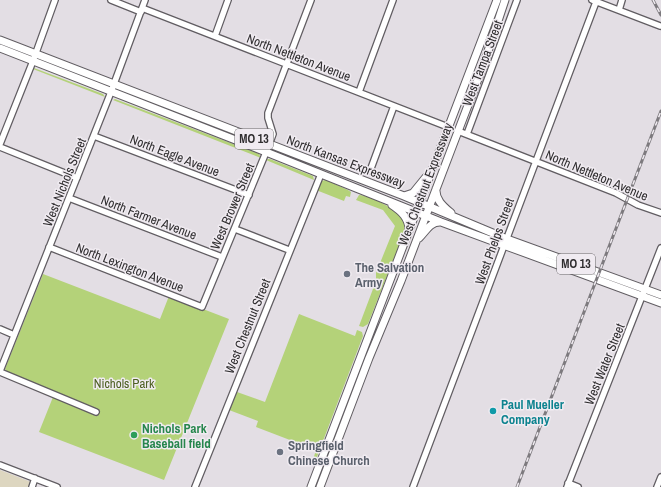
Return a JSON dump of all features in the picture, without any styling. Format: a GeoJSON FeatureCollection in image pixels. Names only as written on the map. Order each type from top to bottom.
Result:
{"type":"FeatureCollection","features":[{"type":"Feature","properties":{"kind":"main road","name":"West Chestnut Expressway"},"geometry":{"type":"LineString","coordinates":[[311,487],[496,0]]}},
{"type":"Feature","properties":{"kind":"main road","name":"West Chestnut Expressway"},"geometry":{"type":"LineString","coordinates":[[320,487],[483,66],[505,0]]}},
{"type":"Feature","properties":{"kind":"main road","name":"North Kansas Expressway"},"geometry":{"type":"LineString","coordinates":[[0,40],[420,202],[461,220],[644,292],[661,303]]}},
{"type":"Feature","properties":{"kind":"main road","name":"North Kansas Expressway"},"geometry":{"type":"LineString","coordinates":[[0,48],[504,246],[644,292],[661,295]]}},
{"type":"Feature","properties":{"kind":"main road"},"geometry":{"type":"LineString","coordinates":[[404,196],[414,192],[432,169]]}},
{"type":"Feature","properties":{"kind":"main road"},"geometry":{"type":"LineString","coordinates":[[437,184],[436,195],[439,201],[451,213],[461,220]]}},
{"type":"Feature","properties":{"kind":"main road"},"geometry":{"type":"LineString","coordinates":[[386,200],[405,216],[409,230]]}},
{"type":"Feature","properties":{"kind":"main road"},"geometry":{"type":"LineString","coordinates":[[415,243],[430,226],[436,222],[441,222]]}},
{"type":"Feature","properties":{"kind":"street"},"geometry":{"type":"LineString","coordinates":[[0,144],[36,54],[55,0]]}},
{"type":"Feature","properties":{"kind":"street","name":"North Nettleton Avenue"},"geometry":{"type":"LineString","coordinates":[[111,0],[215,36],[448,127]]}},
{"type":"Feature","properties":{"kind":"street","name":"West Nichols Street"},"geometry":{"type":"LineString","coordinates":[[0,372],[94,136],[145,0]]}},
{"type":"Feature","properties":{"kind":"street"},"geometry":{"type":"LineString","coordinates":[[215,36],[228,0]]}},
{"type":"Feature","properties":{"kind":"street","name":"West Brower Street"},"geometry":{"type":"LineString","coordinates":[[202,307],[269,145],[272,132],[268,115],[311,0]]}},
{"type":"Feature","properties":{"kind":"street"},"geometry":{"type":"LineString","coordinates":[[359,92],[393,0]]}},
{"type":"Feature","properties":{"kind":"street","name":"West Tampa Street"},"geometry":{"type":"LineString","coordinates":[[467,134],[517,0]]}},
{"type":"Feature","properties":{"kind":"street"},"geometry":{"type":"LineString","coordinates":[[618,10],[622,0]]}},
{"type":"Feature","properties":{"kind":"street"},"geometry":{"type":"LineString","coordinates":[[594,1],[660,26]]}},
{"type":"Feature","properties":{"kind":"street","name":"West Phelps Street"},"geometry":{"type":"LineString","coordinates":[[413,487],[536,161],[594,1]]}},
{"type":"Feature","properties":{"kind":"street"},"geometry":{"type":"LineString","coordinates":[[370,171],[394,106]]}},
{"type":"Feature","properties":{"kind":"street","name":"North Nettleton Avenue"},"geometry":{"type":"LineString","coordinates":[[458,131],[616,193],[638,205],[661,213]]}},
{"type":"Feature","properties":{"kind":"street","name":"North Eagle Avenue"},"geometry":{"type":"LineString","coordinates":[[94,136],[249,195]]}},
{"type":"Feature","properties":{"kind":"street"},"geometry":{"type":"LineString","coordinates":[[0,147],[77,178]]}},
{"type":"Feature","properties":{"kind":"street","name":"West Chestnut Street"},"geometry":{"type":"LineString","coordinates":[[195,487],[320,174]]}},
{"type":"Feature","properties":{"kind":"street","name":"North Farmer Avenue"},"geometry":{"type":"LineString","coordinates":[[69,198],[222,257]]}},
{"type":"Feature","properties":{"kind":"street"},"geometry":{"type":"LineString","coordinates":[[235,229],[289,250]]}},
{"type":"Feature","properties":{"kind":"street","name":"North Lexington Avenue"},"geometry":{"type":"LineString","coordinates":[[50,247],[202,307]]}},
{"type":"Feature","properties":{"kind":"street","name":"West Water Street"},"geometry":{"type":"LineString","coordinates":[[567,485],[661,248]]}},
{"type":"Feature","properties":{"kind":"street"},"geometry":{"type":"LineString","coordinates":[[0,329],[14,335]]}},
{"type":"Feature","properties":{"kind":"street"},"geometry":{"type":"LineString","coordinates":[[0,372],[96,412]]}},
{"type":"Feature","properties":{"kind":"street"},"geometry":{"type":"LineString","coordinates":[[0,465],[57,487]]}},
{"type":"Feature","properties":{"kind":"street"},"geometry":{"type":"LineString","coordinates":[[657,487],[661,477]]}},
{"type":"Feature","properties":{"kind":"street"},"geometry":{"type":"LineString","coordinates":[[32,487],[35,478]]}},
{"type":"Feature","properties":{"kind":"street"},"geometry":{"type":"LineString","coordinates":[[567,485],[578,487]]}},
{"type":"Feature","properties":{"kind":"shaded area"},"geometry":{"type":"Polygon","coordinates":[[[0,470],[31,482],[29,487],[0,487],[0,470]]]}},
{"type":"Feature","properties":{"kind":"green space"},"geometry":{"type":"Polygon","coordinates":[[[34,68],[103,94],[105,97],[33,69],[34,68]]]}},
{"type":"Feature","properties":{"kind":"green space"},"geometry":{"type":"Polygon","coordinates":[[[115,99],[259,154],[261,158],[113,100],[115,99]]]}},
{"type":"Feature","properties":{"kind":"green space"},"geometry":{"type":"Polygon","coordinates":[[[268,159],[313,176],[314,180],[266,160],[268,159]]]}},
{"type":"Feature","properties":{"kind":"green space"},"geometry":{"type":"Polygon","coordinates":[[[326,180],[351,192],[350,197],[346,196],[344,201],[316,190],[320,181],[326,180]]]}},
{"type":"Feature","properties":{"kind":"green space"},"geometry":{"type":"Polygon","coordinates":[[[359,195],[371,198],[391,208],[401,217],[405,226],[402,238],[368,324],[363,327],[359,326],[376,281],[376,273],[395,226],[383,210],[356,200],[359,195]]]}},
{"type":"Feature","properties":{"kind":"green space","name":"Nichols Park"},"geometry":{"type":"Polygon","coordinates":[[[43,274],[160,319],[169,296],[229,319],[164,480],[39,432],[53,397],[7,372],[5,369],[43,274]]]}},
{"type":"Feature","properties":{"kind":"green space"},"geometry":{"type":"Polygon","coordinates":[[[299,314],[355,336],[357,330],[362,332],[363,336],[315,462],[312,463],[316,450],[256,427],[258,421],[229,410],[237,392],[265,402],[299,314]]]}},
{"type":"Feature","properties":{"kind":"railway"},"geometry":{"type":"LineString","coordinates":[[653,0],[661,15]]}},
{"type":"Feature","properties":{"kind":"railway"},"geometry":{"type":"LineString","coordinates":[[517,487],[661,111]]}},
{"type":"Feature","properties":{"kind":"place","name":"The Salvation Army"},"geometry":{"type":"Point","coordinates":[347,274]}},
{"type":"Feature","properties":{"kind":"place","name":"Paul Mueller Company"},"geometry":{"type":"Point","coordinates":[493,411]}},
{"type":"Feature","properties":{"kind":"place","name":"Nichols Park Baseball field"},"geometry":{"type":"Point","coordinates":[134,435]}},
{"type":"Feature","properties":{"kind":"place","name":"Springfield Chinese Church"},"geometry":{"type":"Point","coordinates":[280,452]}}]}
